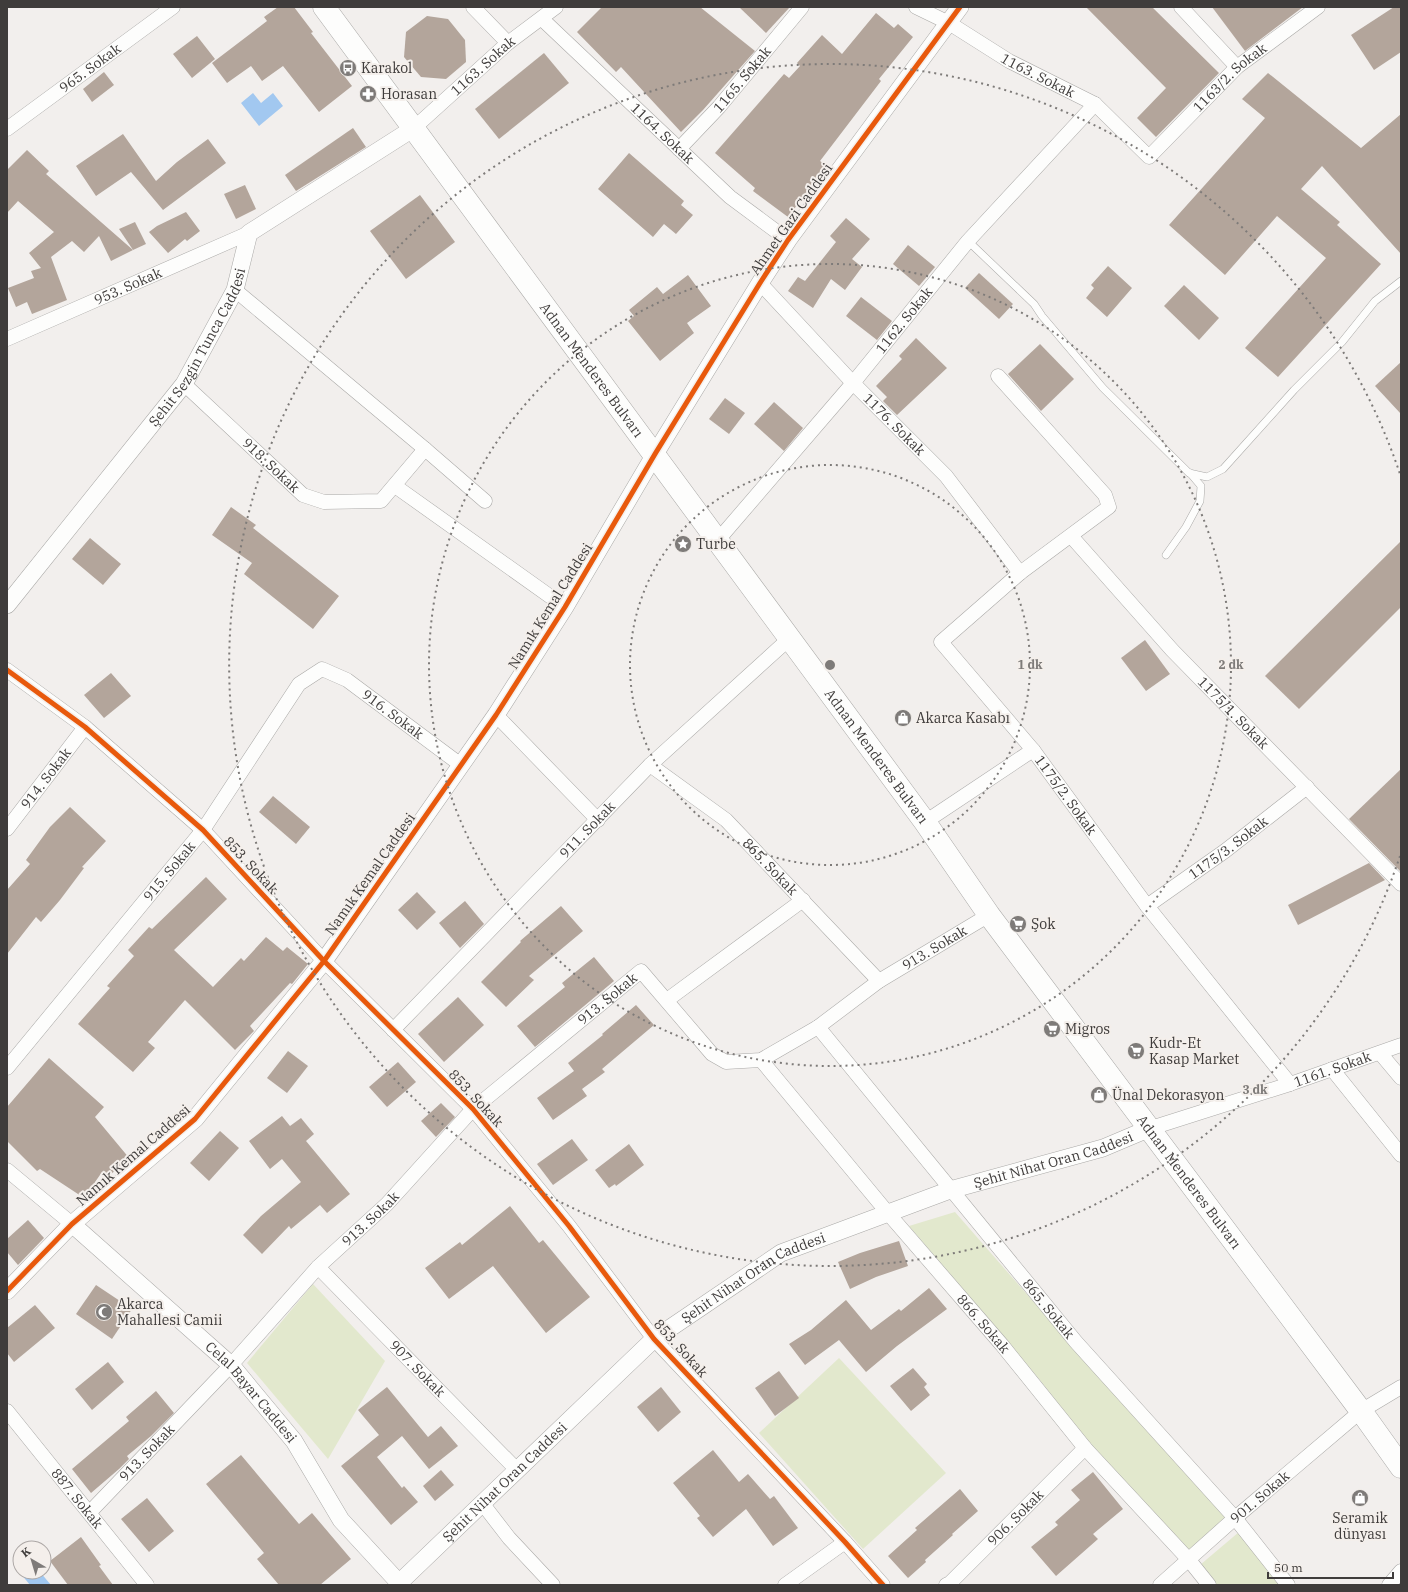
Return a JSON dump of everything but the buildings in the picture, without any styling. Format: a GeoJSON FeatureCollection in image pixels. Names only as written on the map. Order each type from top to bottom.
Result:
{"type":"FeatureCollection","features":[{"type":"Feature","properties":{"kind":"main road","name":"Adnan Menderes Bulvarı"},"geometry":{"type":"LineString","coordinates":[[324,7],[925,822],[989,915],[1361,1411],[1401,1468]]}},
{"type":"Feature","properties":{"kind":"street","name":"965. Sokak"},"geometry":{"type":"LineString","coordinates":[[7,129],[173,7]]}},
{"type":"Feature","properties":{"kind":"street"},"geometry":{"type":"LineString","coordinates":[[472,7],[508,43]]}},
{"type":"Feature","properties":{"kind":"street","name":"1163. Sokak"},"geometry":{"type":"LineString","coordinates":[[414,128],[508,43],[556,7]]}},
{"type":"Feature","properties":{"kind":"street","name":"1165. Sokak"},"geometry":{"type":"LineString","coordinates":[[679,149],[719,107],[802,7]]}},
{"type":"Feature","properties":{"kind":"street","name":"1163. Sokak"},"geometry":{"type":"LineString","coordinates":[[916,7],[949,23],[1009,61],[1095,104],[1149,157]]}},
{"type":"Feature","properties":{"kind":"street","name":"Ahmet Gazi Caddesi"},"geometry":{"type":"LineString","coordinates":[[655,454],[788,240],[960,7]]}},
{"type":"Feature","properties":{"kind":"street"},"geometry":{"type":"LineString","coordinates":[[1181,7],[1236,67]]}},
{"type":"Feature","properties":{"kind":"street","name":"1163/2. Sokak"},"geometry":{"type":"LineString","coordinates":[[1149,157],[1236,67],[1318,7]]}},
{"type":"Feature","properties":{"kind":"street","name":"1164. Sokak"},"geometry":{"type":"LineString","coordinates":[[542,19],[730,197],[788,240]]}},
{"type":"Feature","properties":{"kind":"street","name":"1162. Sokak"},"geometry":{"type":"LineString","coordinates":[[718,540],[853,383],[968,241],[1095,104]]}},
{"type":"Feature","properties":{"kind":"street"},"geometry":{"type":"LineString","coordinates":[[249,233],[414,128]]}},
{"type":"Feature","properties":{"kind":"street","name":"Şehit Sezgin Tunca Caddesi"},"geometry":{"type":"LineString","coordinates":[[7,605],[184,384],[235,290],[249,233]]}},
{"type":"Feature","properties":{"kind":"street","name":"953. Sokak"},"geometry":{"type":"LineString","coordinates":[[7,339],[249,233]]}},
{"type":"Feature","properties":{"kind":"street","name":"1176. Sokak"},"geometry":{"type":"LineString","coordinates":[[760,284],[853,383],[946,476],[1020,573]]}},
{"type":"Feature","properties":{"kind":"street"},"geometry":{"type":"LineString","coordinates":[[235,290],[485,501]]}},
{"type":"Feature","properties":{"kind":"street","name":"1175/2. Sokak"},"geometry":{"type":"LineString","coordinates":[[998,376],[1105,495],[1109,507],[1020,573],[941,642],[1032,750],[1147,906],[1290,1084]]}},
{"type":"Feature","properties":{"kind":"street","name":"918. Sokak"},"geometry":{"type":"LineString","coordinates":[[184,384],[303,496],[324,502],[381,501],[425,449]]}},
{"type":"Feature","properties":{"kind":"street","name":"Namık Kemal Caddesi"},"geometry":{"type":"LineString","coordinates":[[7,1291],[72,1224],[195,1119],[324,961],[496,715],[565,607],[655,454]]}},
{"type":"Feature","properties":{"kind":"street"},"geometry":{"type":"LineString","coordinates":[[395,486],[565,607]]}},
{"type":"Feature","properties":{"kind":"street","name":"1175/1. Sokak"},"geometry":{"type":"LineString","coordinates":[[1071,536],[1172,650],[1401,884]]}},
{"type":"Feature","properties":{"kind":"street","name":"911. Sokak"},"geometry":{"type":"LineString","coordinates":[[393,1030],[650,765],[790,638]]}},
{"type":"Feature","properties":{"kind":"street","name":"916. Sokak"},"geometry":{"type":"LineString","coordinates":[[322,669],[347,680],[461,765]]}},
{"type":"Feature","properties":{"kind":"street","name":"915. Sokak"},"geometry":{"type":"LineString","coordinates":[[7,1068],[203,830],[299,684],[322,669]]}},
{"type":"Feature","properties":{"kind":"street","name":"853. Sokak"},"geometry":{"type":"LineString","coordinates":[[7,670],[85,727],[203,830],[324,961],[473,1109],[569,1226],[654,1339],[845,1542],[883,1585]]}},
{"type":"Feature","properties":{"kind":"street"},"geometry":{"type":"LineString","coordinates":[[496,715],[598,820]]}},
{"type":"Feature","properties":{"kind":"street","name":"914. Sokak"},"geometry":{"type":"LineString","coordinates":[[7,829],[85,727]]}},
{"type":"Feature","properties":{"kind":"street"},"geometry":{"type":"LineString","coordinates":[[925,822],[1032,750]]}},
{"type":"Feature","properties":{"kind":"street","name":"865. Sokak"},"geometry":{"type":"LineString","coordinates":[[650,765],[726,820],[878,981]]}},
{"type":"Feature","properties":{"kind":"street","name":"1175/3. Sokak"},"geometry":{"type":"LineString","coordinates":[[1147,906],[1225,851],[1307,787]]}},
{"type":"Feature","properties":{"kind":"street"},"geometry":{"type":"LineString","coordinates":[[666,1000],[803,900]]}},
{"type":"Feature","properties":{"kind":"street","name":"913. Sokak"},"geometry":{"type":"LineString","coordinates":[[90,1512],[231,1365],[318,1267],[387,1204],[473,1109],[641,971],[712,1054],[726,1062],[761,1060],[818,1027],[878,981],[989,915]]}},
{"type":"Feature","properties":{"kind":"street","name":"865. Sokak"},"geometry":{"type":"LineString","coordinates":[[818,1027],[1076,1342],[1235,1518],[1288,1585]]}},
{"type":"Feature","properties":{"kind":"street","name":"1161. Sokak"},"geometry":{"type":"LineString","coordinates":[[1148,1129],[1290,1084],[1401,1045]]}},
{"type":"Feature","properties":{"kind":"street"},"geometry":{"type":"LineString","coordinates":[[1380,1053],[1401,1078]]}},
{"type":"Feature","properties":{"kind":"street","name":"866. Sokak"},"geometry":{"type":"LineString","coordinates":[[761,1060],[1002,1345],[1085,1448],[1188,1560],[1209,1585]]}},
{"type":"Feature","properties":{"kind":"street"},"geometry":{"type":"LineString","coordinates":[[1332,1069],[1401,1155]]}},
{"type":"Feature","properties":{"kind":"street","name":"Şehit Nihat Oran Caddesi"},"geometry":{"type":"LineString","coordinates":[[399,1584],[516,1469],[654,1339],[781,1252],[950,1190],[1103,1148],[1148,1129]]}},
{"type":"Feature","properties":{"kind":"street"},"geometry":{"type":"LineString","coordinates":[[7,1170],[72,1224]]}},
{"type":"Feature","properties":{"kind":"street","name":"Celal Bayar Caddesi"},"geometry":{"type":"LineString","coordinates":[[72,1224],[231,1365],[294,1441],[341,1520],[399,1584]]}},
{"type":"Feature","properties":{"kind":"street","name":"907. Sokak"},"geometry":{"type":"LineString","coordinates":[[318,1267],[516,1469]]}},
{"type":"Feature","properties":{"kind":"street","name":"901. Sokak"},"geometry":{"type":"LineString","coordinates":[[1160,1585],[1235,1518],[1361,1411],[1401,1387]]}},
{"type":"Feature","properties":{"kind":"street","name":"887. Sokak"},"geometry":{"type":"LineString","coordinates":[[7,1411],[90,1512],[146,1585]]}},
{"type":"Feature","properties":{"kind":"street","name":"906. Sokak"},"geometry":{"type":"LineString","coordinates":[[946,1585],[1085,1448]]}},
{"type":"Feature","properties":{"kind":"street"},"geometry":{"type":"LineString","coordinates":[[482,1503],[509,1538],[553,1585]]}},
{"type":"Feature","properties":{"kind":"street"},"geometry":{"type":"LineString","coordinates":[[785,1585],[845,1542]]}},
{"type":"Feature","properties":{"kind":"street"},"geometry":{"type":"LineString","coordinates":[[1389,1585],[1401,1571]]}},
{"type":"Feature","properties":{"kind":"lane"},"geometry":{"type":"LineString","coordinates":[[968,241],[1034,304],[1042,316],[1103,388],[1190,473],[1201,486],[1200,501],[1186,527],[1166,555]]}},
{"type":"Feature","properties":{"kind":"lane"},"geometry":{"type":"LineString","coordinates":[[1190,473],[1207,477],[1223,470],[1294,390],[1342,342],[1375,301],[1401,281]]}},
{"type":"Feature","properties":{"kind":"green space"},"geometry":{"type":"Polygon","coordinates":[[[955,1212],[1121,1402],[1227,1516],[1190,1551],[1086,1440],[1039,1379],[909,1226],[955,1212]]]}},
{"type":"Feature","properties":{"kind":"green space"},"geometry":{"type":"Polygon","coordinates":[[[313,1284],[385,1361],[328,1459],[247,1363],[313,1284]]]}},
{"type":"Feature","properties":{"kind":"green space"},"geometry":{"type":"Polygon","coordinates":[[[839,1358],[946,1473],[863,1549],[759,1433],[839,1358]]]}},
{"type":"Feature","properties":{"kind":"green space"},"geometry":{"type":"Polygon","coordinates":[[[1239,1532],[1280,1585],[1216,1585],[1200,1565],[1239,1532]]]}},
{"type":"Feature","properties":{"kind":"water"},"geometry":{"type":"Polygon","coordinates":[[[253,93],[261,103],[273,93],[283,106],[259,126],[241,103],[253,93]]]}},
{"type":"Feature","properties":{"kind":"water"},"geometry":{"type":"Polygon","coordinates":[[[26,1580],[47,1580],[51,1585],[30,1585],[26,1580]]]}},
{"type":"Feature","properties":{"kind":"cycle path"},"geometry":{"type":"LineString","coordinates":[[7,1291],[72,1224],[195,1119],[324,961],[496,715],[565,607],[655,454],[788,240],[960,7]]}},
{"type":"Feature","properties":{"kind":"cycle path"},"geometry":{"type":"LineString","coordinates":[[7,670],[85,727],[203,830],[324,961],[473,1109],[569,1226],[654,1339],[845,1542],[883,1585]]}},
{"type":"Feature","properties":{"kind":"place","name":"Karakol"},"geometry":{"type":"Point","coordinates":[348,68]}},
{"type":"Feature","properties":{"kind":"place","name":"Horasan"},"geometry":{"type":"Point","coordinates":[368,94]}},
{"type":"Feature","properties":{"kind":"place","name":"Turbe"},"geometry":{"type":"Point","coordinates":[683,544]}},
{"type":"Feature","properties":{"kind":"place","name":"Akarca Kasabı"},"geometry":{"type":"Point","coordinates":[903,718]}},
{"type":"Feature","properties":{"kind":"place","name":"Şok"},"geometry":{"type":"Point","coordinates":[1018,924]}},
{"type":"Feature","properties":{"kind":"place","name":"Migros"},"geometry":{"type":"Point","coordinates":[1052,1029]}},
{"type":"Feature","properties":{"kind":"place","name":"Kudr-Et Kasap Market"},"geometry":{"type":"Point","coordinates":[1136,1051]}},
{"type":"Feature","properties":{"kind":"place","name":"Ünal Dekorasyon"},"geometry":{"type":"Point","coordinates":[1099,1095]}},
{"type":"Feature","properties":{"kind":"place","name":"Akarca Mahallesi Camii"},"geometry":{"type":"Point","coordinates":[104,1312]}},
{"type":"Feature","properties":{"kind":"place","name":"Seramik dünyası"},"geometry":{"type":"Point","coordinates":[1360,1498]}}]}
